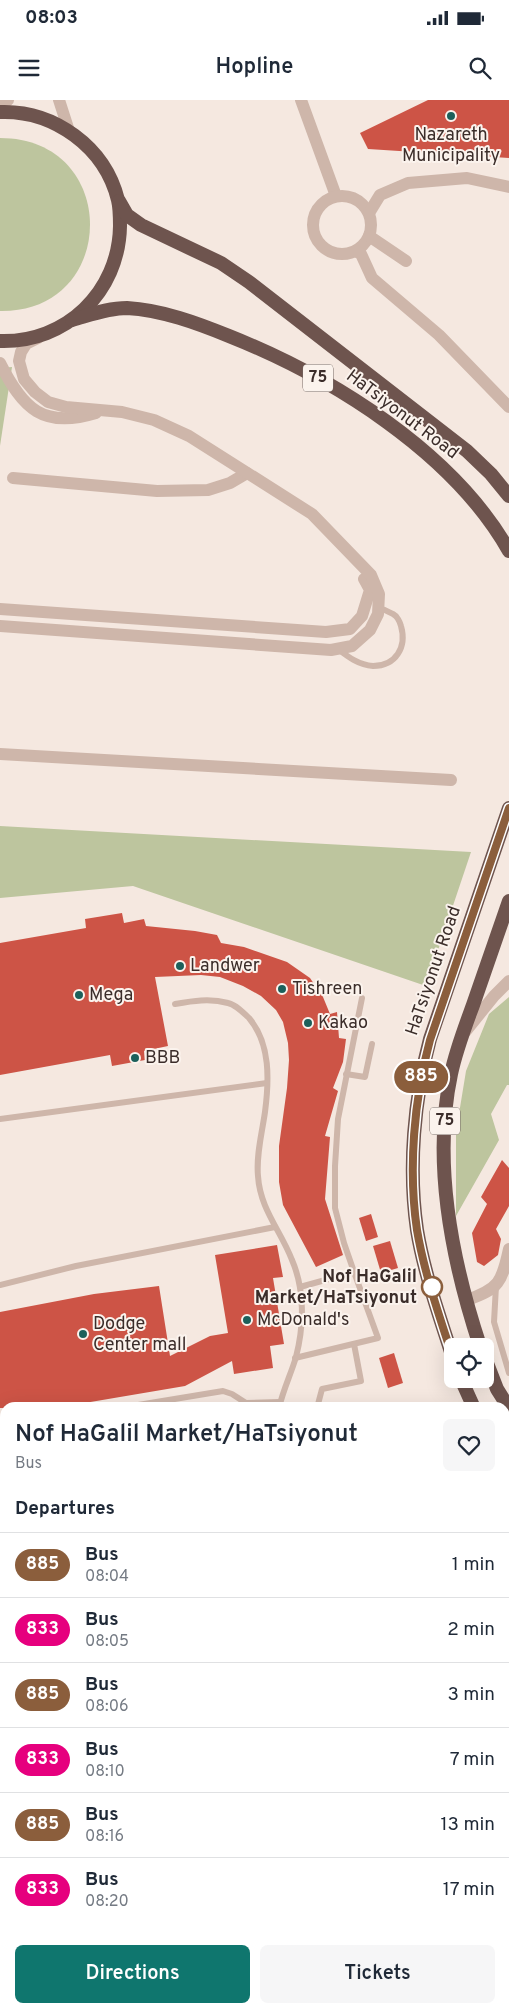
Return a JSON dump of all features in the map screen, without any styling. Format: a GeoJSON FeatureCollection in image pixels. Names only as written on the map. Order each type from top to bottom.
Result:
{"type":"FeatureCollection","features":[{"type":"Feature","properties":{"kind":"highway","name":"75"},"geometry":{"type":"LineString","coordinates":[[0,112],[17,112],[51,121],[69,131],[84,143],[98,158],[109,177],[118,200],[120,236],[118,250],[110,274],[95,299],[72,320],[42,335],[19,340],[0,341]]}},
{"type":"Feature","properties":{"kind":"highway","name":"HaTsiyonut Road"},"geometry":{"type":"LineString","coordinates":[[118,200],[127,214],[141,225],[221,263],[249,282],[467,451],[492,474],[509,496]]}},
{"type":"Feature","properties":{"kind":"highway","name":"HaTsiyonut Road"},"geometry":{"type":"LineString","coordinates":[[72,320],[113,309],[146,310],[168,315],[206,327],[248,344],[316,376],[350,396],[372,412],[423,451],[448,473],[470,494],[485,513],[509,551]]}},
{"type":"Feature","properties":{"kind":"highway","name":"HaTsiyonut Road"},"geometry":{"type":"LineString","coordinates":[[447,1338],[428,1273],[418,1230],[414,1194],[416,1113],[422,1069],[430,1040],[509,808]]}},
{"type":"Feature","properties":{"kind":"highway","name":"75"},"geometry":{"type":"LineString","coordinates":[[478,1338],[451,1232],[444,1153],[445,1116],[450,1083],[462,1036],[509,901]]}},
{"type":"Feature","properties":{"kind":"highway"},"geometry":{"type":"LineString","coordinates":[[494,1381],[505,1402]]}},
{"type":"Feature","properties":{"kind":"highway"},"geometry":{"type":"LineString","coordinates":[[462,1388],[464,1402]]}},
{"type":"Feature","properties":{"kind":"highway"},"geometry":{"type":"LineString","coordinates":[[465,1388],[471,1402]]}},
{"type":"Feature","properties":{"kind":"street"},"geometry":{"type":"LineString","coordinates":[[0,107],[8,100]]}},
{"type":"Feature","properties":{"kind":"street"},"geometry":{"type":"LineString","coordinates":[[58,100],[69,131]]}},
{"type":"Feature","properties":{"kind":"street"},"geometry":{"type":"LineString","coordinates":[[301,100],[336,196]]}},
{"type":"Feature","properties":{"kind":"street"},"geometry":{"type":"LineString","coordinates":[[369,213],[380,195],[408,183],[467,178],[509,188]]}},
{"type":"Feature","properties":{"kind":"street"},"geometry":{"type":"LineString","coordinates":[[336,196],[349,197],[361,203],[369,213],[372,225],[369,236],[364,245],[356,251],[345,254],[330,250],[318,240],[314,229],[314,218],[318,208],[326,201],[336,196]]}},
{"type":"Feature","properties":{"kind":"street"},"geometry":{"type":"LineString","coordinates":[[369,236],[406,261]]}},
{"type":"Feature","properties":{"kind":"street"},"geometry":{"type":"LineString","coordinates":[[356,251],[361,254],[372,278],[439,336],[509,407]]}},
{"type":"Feature","properties":{"kind":"street"},"geometry":{"type":"LineString","coordinates":[[0,626],[331,650],[352,646],[370,630],[378,614],[379,594],[371,575],[355,561],[312,514],[189,436],[154,420],[107,410],[66,407],[48,402],[24,379],[19,361],[21,352],[26,344],[42,335]]}},
{"type":"Feature","properties":{"kind":"street"},"geometry":{"type":"LineString","coordinates":[[0,363],[7,378],[21,397],[38,413],[52,419],[67,419],[107,410]]}},
{"type":"Feature","properties":{"kind":"street"},"geometry":{"type":"LineString","coordinates":[[13,478],[157,491],[208,490],[230,483],[247,473]]}},
{"type":"Feature","properties":{"kind":"street"},"geometry":{"type":"LineString","coordinates":[[0,609],[326,632],[350,629],[362,616],[370,590],[355,561]]}},
{"type":"Feature","properties":{"kind":"street"},"geometry":{"type":"LineString","coordinates":[[0,754],[451,780]]}},
{"type":"Feature","properties":{"kind":"street"},"geometry":{"type":"LineString","coordinates":[[462,1036],[494,996],[509,981]]}},
{"type":"Feature","properties":{"kind":"street"},"geometry":{"type":"LineString","coordinates":[[467,1300],[488,1293],[496,1286],[505,1269],[509,1250]]}},
{"type":"Feature","properties":{"kind":"lane"},"geometry":{"type":"LineString","coordinates":[[337,649],[356,662],[373,666],[388,663],[400,654],[404,636],[400,621],[394,614],[378,608]]}},
{"type":"Feature","properties":{"kind":"lane"},"geometry":{"type":"LineString","coordinates":[[295,1358],[378,1338],[344,1243],[335,1208],[338,1119],[362,998]]}},
{"type":"Feature","properties":{"kind":"lane"},"geometry":{"type":"LineString","coordinates":[[175,1004],[214,1000],[230,1003],[243,1011],[257,1028],[265,1049],[268,1068],[258,1176],[261,1197],[293,1261],[300,1287],[302,1313],[300,1338],[281,1402]]}},
{"type":"Feature","properties":{"kind":"lane"},"geometry":{"type":"LineString","coordinates":[[346,1074],[365,1077],[372,1044]]}},
{"type":"Feature","properties":{"kind":"lane"},"geometry":{"type":"LineString","coordinates":[[0,1119],[267,1083]]}},
{"type":"Feature","properties":{"kind":"lane"},"geometry":{"type":"LineString","coordinates":[[0,1285],[76,1266],[275,1227]]}},
{"type":"Feature","properties":{"kind":"lane"},"geometry":{"type":"LineString","coordinates":[[300,1287],[354,1272]]}},
{"type":"Feature","properties":{"kind":"lane"},"geometry":{"type":"LineString","coordinates":[[496,1286],[494,1322],[509,1373]]}},
{"type":"Feature","properties":{"kind":"lane"},"geometry":{"type":"LineString","coordinates":[[319,1402],[322,1389],[361,1381],[354,1344]]}},
{"type":"Feature","properties":{"kind":"lane"},"geometry":{"type":"LineString","coordinates":[[156,1402],[223,1391],[244,1402]]}},
{"type":"Feature","properties":{"kind":"green space"},"geometry":{"type":"Polygon","coordinates":[[[0,138],[40,146],[68,165],[85,193],[90,225],[84,257],[67,285],[39,304],[0,311],[0,138]]]}},
{"type":"Feature","properties":{"kind":"green space"},"geometry":{"type":"Polygon","coordinates":[[[12,367],[0,446],[0,368],[12,367]]]}},
{"type":"Feature","properties":{"kind":"green space"},"geometry":{"type":"Polygon","coordinates":[[[0,826],[471,852],[426,986],[133,886],[0,898],[0,826]]]}},
{"type":"Feature","properties":{"kind":"green space"},"geometry":{"type":"Polygon","coordinates":[[[509,997],[509,1085],[507,1085],[491,1114],[499,1140],[456,1216],[456,1132],[466,1071],[489,1014],[509,997]]]}},
{"type":"Feature","properties":{"kind":"building","name":"Nazareth Municipality"},"geometry":{"type":"Polygon","coordinates":[[[428,100],[509,100],[509,158],[368,149],[360,133],[428,100]]]}},
{"type":"Feature","properties":{"kind":"building"},"geometry":{"type":"Polygon","coordinates":[[[122,913],[124,923],[144,919],[146,926],[217,935],[221,943],[244,947],[287,962],[310,978],[323,997],[330,1014],[337,1012],[339,1038],[346,1039],[343,1062],[333,1088],[338,1091],[325,1136],[330,1137],[325,1199],[343,1255],[316,1267],[283,1205],[279,1182],[279,1146],[287,1088],[288,1043],[283,1022],[276,1010],[261,996],[243,986],[220,977],[201,975],[155,977],[168,1046],[144,1051],[145,1060],[112,1066],[110,1055],[0,1075],[0,943],[86,928],[85,919],[122,913]]]}},
{"type":"Feature","properties":{"kind":"building"},"geometry":{"type":"Polygon","coordinates":[[[502,1160],[509,1168],[509,1206],[496,1229],[501,1239],[498,1255],[484,1266],[477,1262],[472,1233],[487,1204],[481,1197],[502,1160]]]}},
{"type":"Feature","properties":{"kind":"building"},"geometry":{"type":"Polygon","coordinates":[[[371,1214],[378,1237],[366,1241],[359,1218],[371,1214]]]}},
{"type":"Feature","properties":{"kind":"building"},"geometry":{"type":"Polygon","coordinates":[[[390,1241],[398,1268],[381,1273],[373,1246],[390,1241]]]}},
{"type":"Feature","properties":{"kind":"building","name":"Dodge Center mall"},"geometry":{"type":"Polygon","coordinates":[[[277,1245],[283,1277],[273,1278],[284,1344],[270,1346],[273,1368],[234,1374],[232,1361],[185,1386],[90,1402],[0,1402],[0,1312],[94,1294],[159,1286],[170,1356],[210,1336],[228,1333],[215,1255],[277,1245]]]}},
{"type":"Feature","properties":{"kind":"building"},"geometry":{"type":"Polygon","coordinates":[[[394,1353],[403,1383],[388,1388],[379,1358],[394,1353]]]}},
{"type":"Feature","properties":{"kind":"bus line","name":"885"},"geometry":{"type":"LineString","coordinates":[[447,1338],[428,1273],[418,1230],[414,1194],[416,1113],[422,1069],[430,1040],[509,808]]}},
{"type":"Feature","properties":{"kind":"place","name":"Nazareth Municipality"},"geometry":{"type":"Point","coordinates":[451,116]}},
{"type":"Feature","properties":{"kind":"place","name":"Landwer"},"geometry":{"type":"Point","coordinates":[180,966]}},
{"type":"Feature","properties":{"kind":"place","name":"Tishreen"},"geometry":{"type":"Point","coordinates":[282,989]}},
{"type":"Feature","properties":{"kind":"place","name":"Mega"},"geometry":{"type":"Point","coordinates":[79,995]}},
{"type":"Feature","properties":{"kind":"place","name":"Kakao"},"geometry":{"type":"Point","coordinates":[308,1023]}},
{"type":"Feature","properties":{"kind":"place","name":"BBB"},"geometry":{"type":"Point","coordinates":[135,1058]}},
{"type":"Feature","properties":{"kind":"place","name":"Nof HaGalil Market/HaTsiyonut"},"geometry":{"type":"Point","coordinates":[432,1287]}},
{"type":"Feature","properties":{"kind":"place","name":"McDonald's"},"geometry":{"type":"Point","coordinates":[247,1320]}},
{"type":"Feature","properties":{"kind":"place","name":"Dodge Center mall"},"geometry":{"type":"Point","coordinates":[83,1334]}}]}
